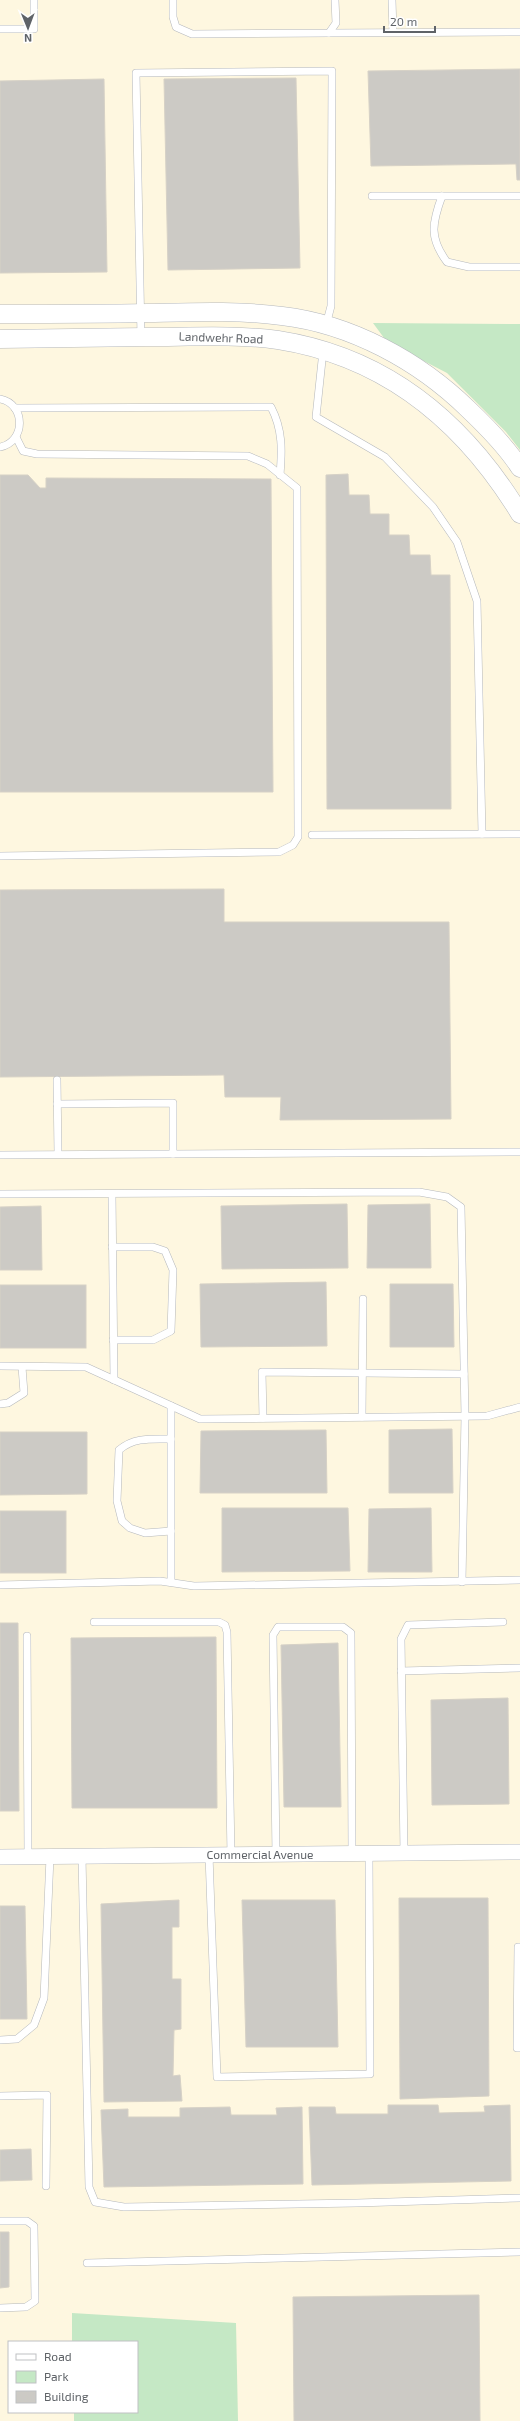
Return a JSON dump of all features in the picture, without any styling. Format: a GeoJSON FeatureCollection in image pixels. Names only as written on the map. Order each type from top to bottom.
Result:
{"type":"FeatureCollection","features":[{"type":"Feature","properties":{"kind":"street","name":"Landwehr Road"},"geometry":{"type":"LineString","coordinates":[[0,314],[236,312],[282,316],[326,325],[394,354],[427,374],[453,393],[489,428],[520,468]]}},
{"type":"Feature","properties":{"kind":"street","name":"Landwehr Road"},"geometry":{"type":"LineString","coordinates":[[0,339],[234,336],[278,340],[323,350],[385,376],[431,407],[498,478],[520,514]]}},
{"type":"Feature","properties":{"kind":"street","name":"Commercial Avenue"},"geometry":{"type":"LineString","coordinates":[[0,1857],[520,1852]]}},
{"type":"Feature","properties":{"kind":"lane"},"geometry":{"type":"LineString","coordinates":[[0,29],[34,29],[34,0]]}},
{"type":"Feature","properties":{"kind":"lane"},"geometry":{"type":"LineString","coordinates":[[173,0],[173,17],[176,27],[192,34],[520,32]]}},
{"type":"Feature","properties":{"kind":"lane"},"geometry":{"type":"LineString","coordinates":[[330,33],[336,23],[335,0]]}},
{"type":"Feature","properties":{"kind":"lane"},"geometry":{"type":"LineString","coordinates":[[392,0],[393,32]]}},
{"type":"Feature","properties":{"kind":"lane"},"geometry":{"type":"LineString","coordinates":[[141,337],[136,73],[332,70],[331,306],[326,325]]}},
{"type":"Feature","properties":{"kind":"lane"},"geometry":{"type":"LineString","coordinates":[[372,196],[520,196]]}},
{"type":"Feature","properties":{"kind":"lane"},"geometry":{"type":"LineString","coordinates":[[442,196],[435,216],[434,237],[439,251],[447,262],[469,267],[520,267]]}},
{"type":"Feature","properties":{"kind":"lane"},"geometry":{"type":"LineString","coordinates":[[323,350],[316,417],[385,457],[433,507],[457,542],[477,601],[482,834]]}},
{"type":"Feature","properties":{"kind":"lane"},"geometry":{"type":"LineString","coordinates":[[0,399],[15,408],[271,407],[277,419],[283,444],[280,475]]}},
{"type":"Feature","properties":{"kind":"lane"},"geometry":{"type":"LineString","coordinates":[[0,447],[10,443],[16,437],[20,422],[15,408]]}},
{"type":"Feature","properties":{"kind":"lane"},"geometry":{"type":"LineString","coordinates":[[0,856],[279,852],[293,846],[298,837],[299,735],[297,488],[267,464],[248,456],[37,454],[23,451],[16,437]]}},
{"type":"Feature","properties":{"kind":"lane"},"geometry":{"type":"LineString","coordinates":[[312,835],[520,834]]}},
{"type":"Feature","properties":{"kind":"lane"},"geometry":{"type":"LineString","coordinates":[[57,1080],[58,1154]]}},
{"type":"Feature","properties":{"kind":"lane"},"geometry":{"type":"LineString","coordinates":[[57,1104],[173,1102],[173,1154]]}},
{"type":"Feature","properties":{"kind":"lane"},"geometry":{"type":"LineString","coordinates":[[0,1155],[520,1152]]}},
{"type":"Feature","properties":{"kind":"lane"},"geometry":{"type":"LineString","coordinates":[[0,1194],[419,1192],[447,1197],[461,1207],[465,1416],[462,1582]]}},
{"type":"Feature","properties":{"kind":"lane"},"geometry":{"type":"LineString","coordinates":[[112,1194],[114,1380]]}},
{"type":"Feature","properties":{"kind":"lane"},"geometry":{"type":"LineString","coordinates":[[112,1247],[153,1248],[165,1251],[173,1270],[171,1331],[153,1340],[113,1340]]}},
{"type":"Feature","properties":{"kind":"lane"},"geometry":{"type":"LineString","coordinates":[[362,1417],[363,1299]]}},
{"type":"Feature","properties":{"kind":"lane"},"geometry":{"type":"LineString","coordinates":[[0,1366],[86,1367],[200,1419],[487,1416],[520,1407]]}},
{"type":"Feature","properties":{"kind":"lane"},"geometry":{"type":"LineString","coordinates":[[0,1404],[8,1403],[24,1393],[22,1367]]}},
{"type":"Feature","properties":{"kind":"lane"},"geometry":{"type":"LineString","coordinates":[[263,1418],[262,1372],[464,1374]]}},
{"type":"Feature","properties":{"kind":"lane"},"geometry":{"type":"LineString","coordinates":[[171,1406],[171,1582]]}},
{"type":"Feature","properties":{"kind":"lane"},"geometry":{"type":"LineString","coordinates":[[171,1439],[143,1439],[127,1443],[119,1450],[117,1501],[122,1521],[130,1528],[145,1533],[171,1531]]}},
{"type":"Feature","properties":{"kind":"lane"},"geometry":{"type":"LineString","coordinates":[[0,1585],[171,1582],[194,1586],[520,1580]]}},
{"type":"Feature","properties":{"kind":"lane"},"geometry":{"type":"LineString","coordinates":[[94,1622],[219,1622],[225,1625],[227,1632],[231,1855]]}},
{"type":"Feature","properties":{"kind":"lane"},"geometry":{"type":"LineString","coordinates":[[404,1853],[401,1639],[408,1625],[503,1622]]}},
{"type":"Feature","properties":{"kind":"lane"},"geometry":{"type":"LineString","coordinates":[[276,1854],[273,1634],[278,1627],[343,1627],[351,1633],[352,1854]]}},
{"type":"Feature","properties":{"kind":"lane"},"geometry":{"type":"LineString","coordinates":[[27,1636],[28,1857]]}},
{"type":"Feature","properties":{"kind":"lane"},"geometry":{"type":"LineString","coordinates":[[401,1671],[520,1668]]}},
{"type":"Feature","properties":{"kind":"lane"},"geometry":{"type":"LineString","coordinates":[[209,1855],[217,2077],[370,2074],[370,1854]]}},
{"type":"Feature","properties":{"kind":"lane"},"geometry":{"type":"LineString","coordinates":[[82,1856],[89,2187],[95,2202],[124,2207],[357,2203],[520,2198]]}},
{"type":"Feature","properties":{"kind":"lane"},"geometry":{"type":"LineString","coordinates":[[0,2040],[17,2039],[34,2025],[44,1998],[50,1857]]}},
{"type":"Feature","properties":{"kind":"lane"},"geometry":{"type":"LineString","coordinates":[[520,1947],[518,1947],[518,2048],[520,2048]]}},
{"type":"Feature","properties":{"kind":"lane"},"geometry":{"type":"LineString","coordinates":[[0,2096],[47,2095],[46,2186]]}},
{"type":"Feature","properties":{"kind":"lane"},"geometry":{"type":"LineString","coordinates":[[0,2221],[27,2221],[34,2226],[35,2301],[26,2307],[0,2308]]}},
{"type":"Feature","properties":{"kind":"lane"},"geometry":{"type":"LineString","coordinates":[[88,2263],[520,2252]]}},
{"type":"Feature","properties":{"kind":"shaded area"},"geometry":{"type":"Polygon","coordinates":[[[0,0],[520,0],[520,2421],[0,2421],[0,0]]]}},
{"type":"Feature","properties":{"kind":"green space"},"geometry":{"type":"Polygon","coordinates":[[[373,323],[520,324],[520,450],[506,432],[447,373],[387,342],[373,323]]]}},
{"type":"Feature","properties":{"kind":"green space"},"geometry":{"type":"Polygon","coordinates":[[[72,2313],[236,2323],[238,2421],[74,2421],[74,2413],[138,2413],[138,2341],[72,2341],[72,2313]]]}},
{"type":"Feature","properties":{"kind":"building"},"geometry":{"type":"Polygon","coordinates":[[[520,69],[520,180],[517,180],[516,164],[371,166],[368,71],[520,69]]]}},
{"type":"Feature","properties":{"kind":"building"},"geometry":{"type":"Polygon","coordinates":[[[296,78],[300,268],[168,270],[164,79],[296,78]]]}},
{"type":"Feature","properties":{"kind":"building"},"geometry":{"type":"Polygon","coordinates":[[[104,79],[107,272],[0,273],[0,81],[104,79]]]}},
{"type":"Feature","properties":{"kind":"building"},"geometry":{"type":"Polygon","coordinates":[[[348,474],[349,495],[369,495],[370,514],[389,514],[389,535],[409,535],[410,555],[430,555],[431,575],[450,575],[451,809],[327,809],[326,475],[348,474]]]}},
{"type":"Feature","properties":{"kind":"building"},"geometry":{"type":"Polygon","coordinates":[[[0,475],[28,475],[40,488],[46,488],[46,478],[271,479],[273,792],[0,792],[0,475]]]}},
{"type":"Feature","properties":{"kind":"building"},"geometry":{"type":"Polygon","coordinates":[[[224,889],[224,922],[449,922],[451,1119],[280,1120],[281,1097],[225,1097],[224,1075],[0,1077],[0,890],[224,889]]]}},
{"type":"Feature","properties":{"kind":"building"},"geometry":{"type":"Polygon","coordinates":[[[347,1204],[348,1268],[222,1269],[221,1206],[347,1204]]]}},
{"type":"Feature","properties":{"kind":"building"},"geometry":{"type":"Polygon","coordinates":[[[430,1204],[431,1268],[367,1268],[368,1205],[430,1204]]]}},
{"type":"Feature","properties":{"kind":"building"},"geometry":{"type":"Polygon","coordinates":[[[41,1206],[42,1270],[0,1270],[0,1207],[41,1206]]]}},
{"type":"Feature","properties":{"kind":"building"},"geometry":{"type":"Polygon","coordinates":[[[326,1282],[327,1346],[201,1347],[200,1284],[326,1282]]]}},
{"type":"Feature","properties":{"kind":"building"},"geometry":{"type":"Polygon","coordinates":[[[390,1284],[453,1284],[454,1347],[390,1347],[390,1284]]]}},
{"type":"Feature","properties":{"kind":"building"},"geometry":{"type":"Polygon","coordinates":[[[0,1285],[86,1285],[86,1348],[0,1348],[0,1285]]]}},
{"type":"Feature","properties":{"kind":"building"},"geometry":{"type":"Polygon","coordinates":[[[452,1429],[453,1493],[389,1493],[389,1430],[452,1429]]]}},
{"type":"Feature","properties":{"kind":"building"},"geometry":{"type":"Polygon","coordinates":[[[326,1430],[327,1493],[200,1493],[201,1431],[326,1430]]]}},
{"type":"Feature","properties":{"kind":"building"},"geometry":{"type":"Polygon","coordinates":[[[0,1432],[87,1432],[87,1494],[0,1495],[0,1432]]]}},
{"type":"Feature","properties":{"kind":"building"},"geometry":{"type":"Polygon","coordinates":[[[222,1508],[348,1508],[350,1571],[222,1572],[222,1508]]]}},
{"type":"Feature","properties":{"kind":"building"},"geometry":{"type":"Polygon","coordinates":[[[431,1508],[432,1572],[368,1572],[369,1509],[431,1508]]]}},
{"type":"Feature","properties":{"kind":"building"},"geometry":{"type":"Polygon","coordinates":[[[0,1511],[66,1511],[66,1573],[0,1573],[0,1511]]]}},
{"type":"Feature","properties":{"kind":"building"},"geometry":{"type":"Polygon","coordinates":[[[0,1623],[18,1623],[19,1811],[0,1811],[0,1623]]]}},
{"type":"Feature","properties":{"kind":"building"},"geometry":{"type":"Polygon","coordinates":[[[216,1637],[217,1808],[72,1808],[71,1638],[216,1637]]]}},
{"type":"Feature","properties":{"kind":"building"},"geometry":{"type":"Polygon","coordinates":[[[338,1643],[341,1807],[284,1807],[281,1645],[338,1643]]]}},
{"type":"Feature","properties":{"kind":"building"},"geometry":{"type":"Polygon","coordinates":[[[508,1698],[509,1804],[432,1805],[431,1700],[508,1698]]]}},
{"type":"Feature","properties":{"kind":"building"},"geometry":{"type":"Polygon","coordinates":[[[399,1898],[488,1898],[489,2096],[400,2099],[399,1898]]]}},
{"type":"Feature","properties":{"kind":"building"},"geometry":{"type":"Polygon","coordinates":[[[179,1900],[179,1927],[172,1927],[172,1979],[181,1979],[181,2029],[174,2030],[173,2076],[180,2075],[182,2101],[104,2102],[101,1904],[179,1900]]]}},
{"type":"Feature","properties":{"kind":"building"},"geometry":{"type":"Polygon","coordinates":[[[242,1900],[335,1900],[338,2047],[246,2047],[242,1900]]]}},
{"type":"Feature","properties":{"kind":"building"},"geometry":{"type":"Polygon","coordinates":[[[0,1906],[25,1906],[27,2019],[0,2019],[0,1906]]]}},
{"type":"Feature","properties":{"kind":"building"},"geometry":{"type":"Polygon","coordinates":[[[388,2105],[438,2105],[439,2113],[485,2112],[484,2106],[510,2105],[511,2181],[312,2185],[309,2107],[335,2107],[336,2114],[388,2114],[388,2105]]]}},
{"type":"Feature","properties":{"kind":"building"},"geometry":{"type":"Polygon","coordinates":[[[230,2107],[231,2115],[277,2115],[276,2108],[302,2107],[303,2184],[104,2187],[101,2110],[128,2109],[128,2117],[180,2117],[180,2108],[230,2107]]]}},
{"type":"Feature","properties":{"kind":"building"},"geometry":{"type":"Polygon","coordinates":[[[31,2149],[32,2180],[0,2181],[0,2150],[31,2149]]]}},
{"type":"Feature","properties":{"kind":"building"},"geometry":{"type":"Polygon","coordinates":[[[0,2232],[9,2232],[9,2287],[0,2288],[0,2232]]]}},
{"type":"Feature","properties":{"kind":"building"},"geometry":{"type":"Polygon","coordinates":[[[479,2295],[480,2421],[294,2421],[293,2297],[479,2295]]]}}]}
